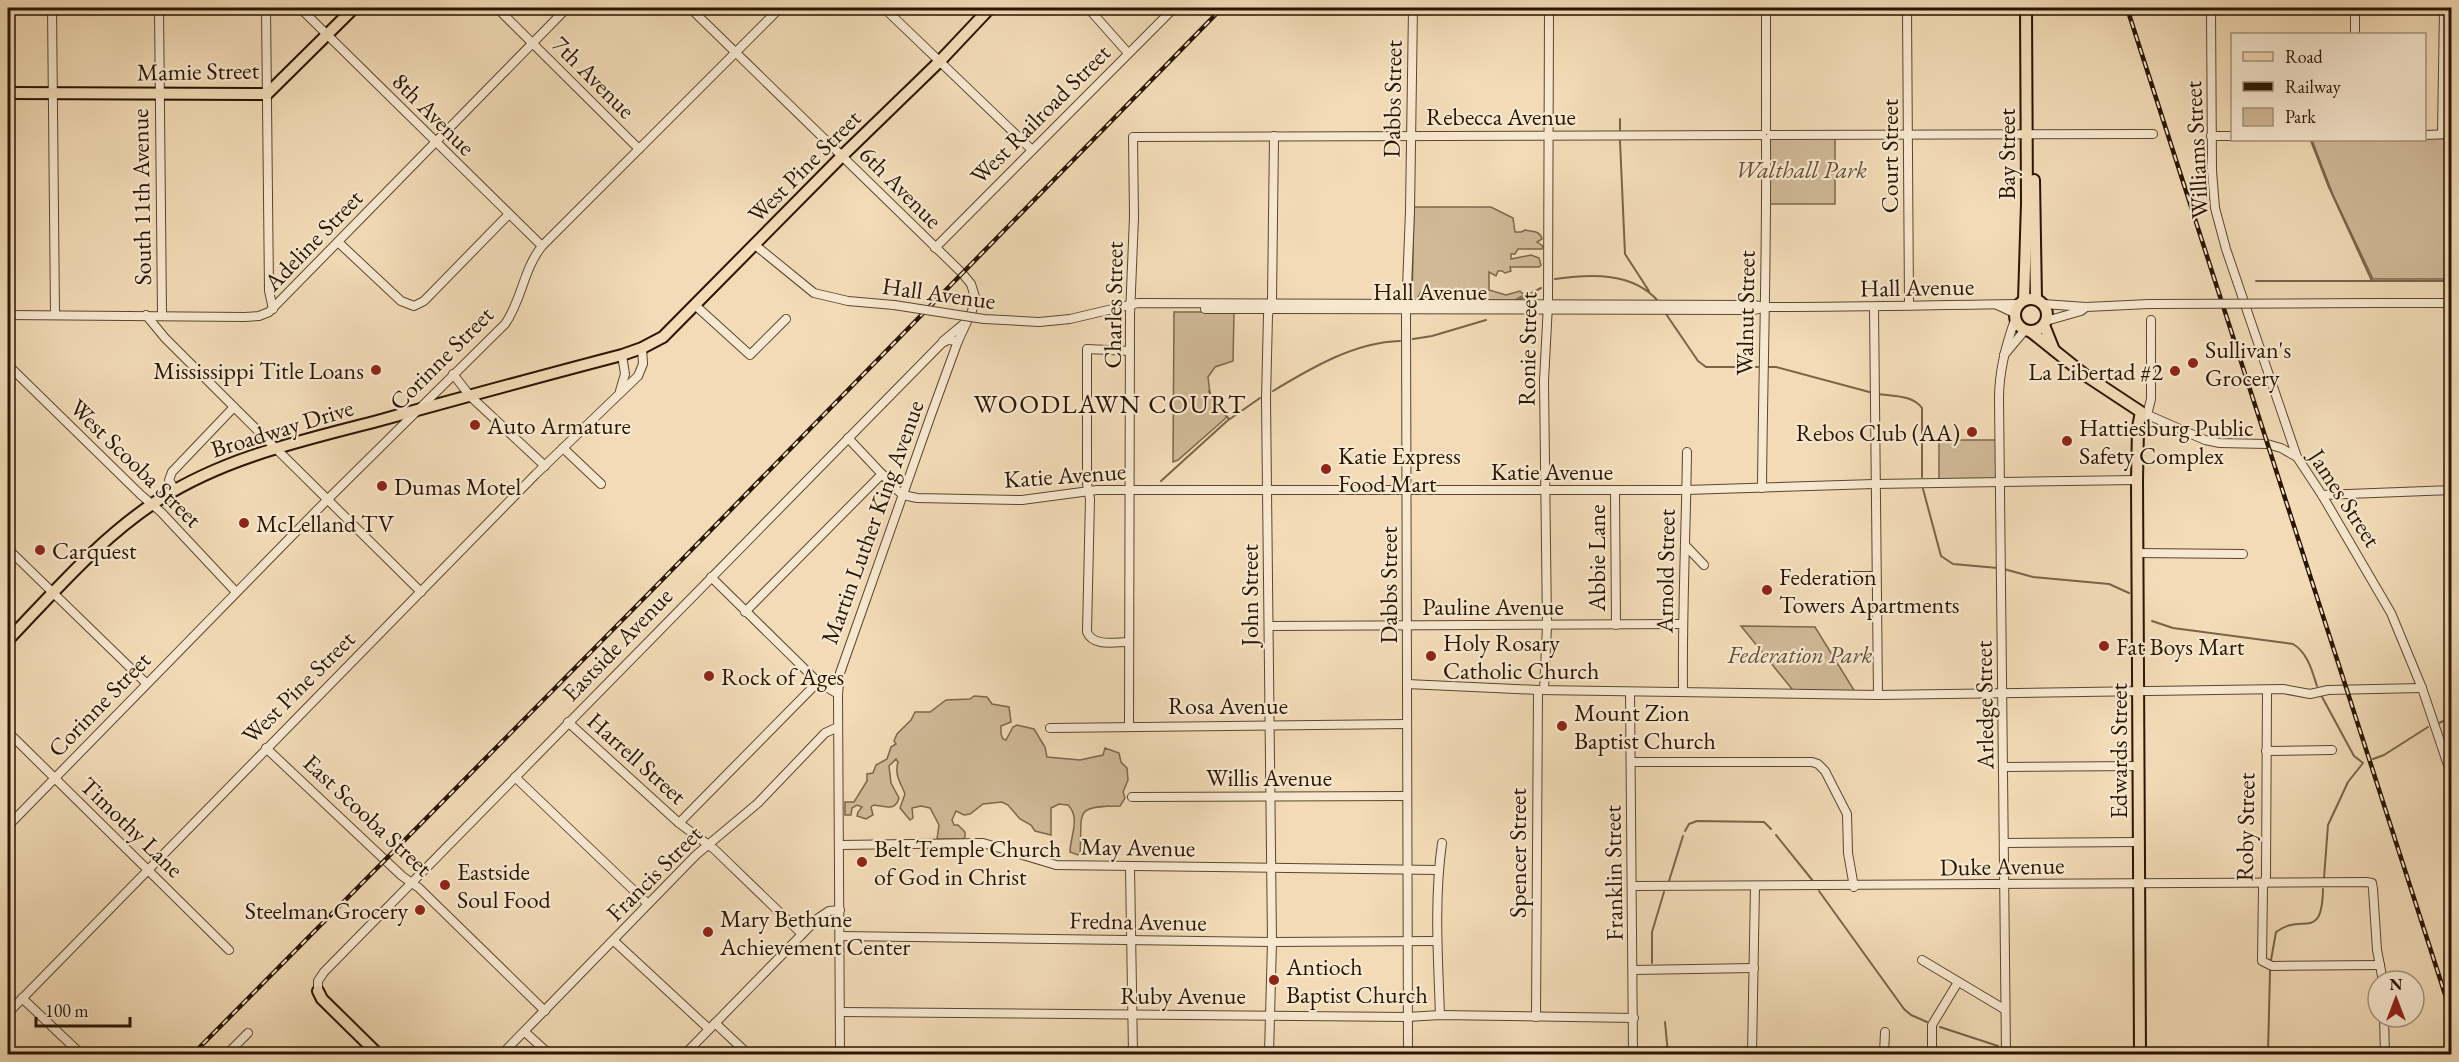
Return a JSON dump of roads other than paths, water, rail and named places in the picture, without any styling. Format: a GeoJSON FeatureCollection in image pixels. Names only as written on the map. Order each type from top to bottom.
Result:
{"type":"FeatureCollection","features":[{"type":"Feature","properties":{"kind":"main road","name":"Mamie Street"},"geometry":{"type":"LineString","coordinates":[[8,93],[267,94],[354,8]]}},
{"type":"Feature","properties":{"kind":"main road","name":"West Pine Street"},"geometry":{"type":"LineString","coordinates":[[622,355],[663,337],[696,306],[990,8]]}},
{"type":"Feature","properties":{"kind":"main road","name":"Bay Street"},"geometry":{"type":"LineString","coordinates":[[2026,8],[2030,134],[2040,302],[2047,311],[2045,323]]}},
{"type":"Feature","properties":{"kind":"main road","name":"Bay Street"},"geometry":{"type":"LineString","coordinates":[[2018,309],[2030,134],[2033,8]]}},
{"type":"Feature","properties":{"kind":"main road"},"geometry":{"type":"LineString","coordinates":[[2018,309],[2040,302]]}},
{"type":"Feature","properties":{"kind":"main road","name":"James Street"},"geometry":{"type":"LineString","coordinates":[[2018,309],[2028,331],[2095,382],[2144,414]]}},
{"type":"Feature","properties":{"kind":"main road"},"geometry":{"type":"LineString","coordinates":[[2028,331],[2039,329],[2045,323],[2054,350]]}},
{"type":"Feature","properties":{"kind":"main road","name":"Broadway Drive"},"geometry":{"type":"LineString","coordinates":[[8,640],[99,548],[152,504],[218,468],[277,448],[622,355]]}},
{"type":"Feature","properties":{"kind":"main road","name":"Edwards Street"},"geometry":{"type":"LineString","coordinates":[[2140,1054],[2137,480],[2138,427],[2144,414]]}},
{"type":"Feature","properties":{"kind":"main road"},"geometry":{"type":"LineString","coordinates":[[318,991],[322,999],[378,1054]]}},
{"type":"Feature","properties":{"kind":"street"},"geometry":{"type":"LineString","coordinates":[[52,8],[55,314]]}},
{"type":"Feature","properties":{"kind":"street","name":"South 11th Avenue"},"geometry":{"type":"LineString","coordinates":[[159,8],[162,315]]}},
{"type":"Feature","properties":{"kind":"street"},"geometry":{"type":"LineString","coordinates":[[266,8],[269,291],[273,309]]}},
{"type":"Feature","properties":{"kind":"street","name":"8th Avenue"},"geometry":{"type":"LineString","coordinates":[[300,8],[542,246]]}},
{"type":"Feature","properties":{"kind":"street","name":"7th Avenue"},"geometry":{"type":"LineString","coordinates":[[496,8],[639,149]]}},
{"type":"Feature","properties":{"kind":"street","name":"Adeline Street"},"geometry":{"type":"LineString","coordinates":[[8,315],[254,316],[273,309],[567,8]]}},
{"type":"Feature","properties":{"kind":"street","name":"6th Avenue"},"geometry":{"type":"LineString","coordinates":[[690,8],[971,284],[975,297]]}},
{"type":"Feature","properties":{"kind":"street","name":"Corinne Street"},"geometry":{"type":"LineString","coordinates":[[8,826],[146,683],[510,317],[530,263],[542,246],[780,8]]}},
{"type":"Feature","properties":{"kind":"street"},"geometry":{"type":"LineString","coordinates":[[884,8],[1032,150]]}},
{"type":"Feature","properties":{"kind":"street"},"geometry":{"type":"LineString","coordinates":[[1088,8],[1128,54]]}},
{"type":"Feature","properties":{"kind":"street","name":"West Railroad Street"},"geometry":{"type":"LineString","coordinates":[[934,248],[1174,8]]}},
{"type":"Feature","properties":{"kind":"street","name":"Dabbs Street"},"geometry":{"type":"LineString","coordinates":[[1408,1054],[1406,307],[1412,136],[1413,8]]}},
{"type":"Feature","properties":{"kind":"street","name":"Ronie Street"},"geometry":{"type":"LineString","coordinates":[[1541,690],[1546,626],[1544,381],[1548,307],[1549,8]]}},
{"type":"Feature","properties":{"kind":"street","name":"Walnut Street"},"geometry":{"type":"LineString","coordinates":[[1762,488],[1766,8]]}},
{"type":"Feature","properties":{"kind":"street","name":"Court Street"},"geometry":{"type":"LineString","coordinates":[[1907,8],[1909,305]]}},
{"type":"Feature","properties":{"kind":"street","name":"Williams Street"},"geometry":{"type":"LineString","coordinates":[[2211,8],[2212,185],[2220,232],[2297,457]]}},
{"type":"Feature","properties":{"kind":"street"},"geometry":{"type":"LineString","coordinates":[[2355,8],[2355,33]]}},
{"type":"Feature","properties":{"kind":"street"},"geometry":{"type":"LineString","coordinates":[[2442,134],[2444,8]]}},
{"type":"Feature","properties":{"kind":"street","name":"Rebecca Avenue"},"geometry":{"type":"LineString","coordinates":[[1132,137],[2153,134]]}},
{"type":"Feature","properties":{"kind":"street"},"geometry":{"type":"LineString","coordinates":[[2426,135],[2451,134]]}},
{"type":"Feature","properties":{"kind":"street","name":"John Street"},"geometry":{"type":"LineString","coordinates":[[1269,1054],[1272,942],[1266,399],[1274,136]]}},
{"type":"Feature","properties":{"kind":"street"},"geometry":{"type":"LineString","coordinates":[[2211,136],[2231,136]]}},
{"type":"Feature","properties":{"kind":"street","name":"Charles Street"},"geometry":{"type":"LineString","coordinates":[[1129,726],[1130,351],[1134,217],[1132,137]]}},
{"type":"Feature","properties":{"kind":"street"},"geometry":{"type":"LineString","coordinates":[[338,242],[401,301],[414,306],[424,301],[508,215]]}},
{"type":"Feature","properties":{"kind":"street","name":"Hall Avenue"},"geometry":{"type":"LineString","coordinates":[[756,245],[814,293],[848,301],[894,305],[984,320],[1040,322],[1070,319],[1138,303],[1754,310],[1765,307],[1874,308],[1909,305],[1997,306],[2018,309]]}},
{"type":"Feature","properties":{"kind":"street","name":"Martin Luther King Avenue"},"geometry":{"type":"LineString","coordinates":[[840,1054],[838,694],[845,655],[975,297]]}},
{"type":"Feature","properties":{"kind":"street"},"geometry":{"type":"LineString","coordinates":[[2040,302],[2086,307],[2149,304],[2451,303]]}},
{"type":"Feature","properties":{"kind":"street"},"geometry":{"type":"LineString","coordinates":[[696,306],[750,356],[786,320]]}},
{"type":"Feature","properties":{"kind":"street"},"geometry":{"type":"LineString","coordinates":[[2045,323],[2081,311],[2086,307]]}},
{"type":"Feature","properties":{"kind":"street"},"geometry":{"type":"LineString","coordinates":[[1874,308],[1874,484],[1878,695]]}},
{"type":"Feature","properties":{"kind":"street","name":"Arledge Street"},"geometry":{"type":"LineString","coordinates":[[2006,1054],[1999,389],[2004,355],[2018,309]]}},
{"type":"Feature","properties":{"kind":"street"},"geometry":{"type":"LineString","coordinates":[[146,315],[165,338],[421,592]]}},
{"type":"Feature","properties":{"kind":"street","name":"Edwards Street"},"geometry":{"type":"LineString","coordinates":[[2144,414],[2151,399],[2151,320]]}},
{"type":"Feature","properties":{"kind":"street","name":"Eastside Avenue"},"geometry":{"type":"LineString","coordinates":[[318,991],[318,981],[324,972],[956,328],[968,321]]}},
{"type":"Feature","properties":{"kind":"street"},"geometry":{"type":"LineString","coordinates":[[2004,355],[2028,331]]}},
{"type":"Feature","properties":{"kind":"street"},"geometry":{"type":"LineString","coordinates":[[942,343],[948,340],[958,341]]}},
{"type":"Feature","properties":{"kind":"street","name":"West Pine Street"},"geometry":{"type":"LineString","coordinates":[[8,1013],[544,466],[640,372],[643,364],[642,348]]}},
{"type":"Feature","properties":{"kind":"street"},"geometry":{"type":"LineString","coordinates":[[1128,642],[1096,642],[1087,632],[1087,349],[1130,351]]}},
{"type":"Feature","properties":{"kind":"street"},"geometry":{"type":"LineString","coordinates":[[620,392],[626,374],[622,355]]}},
{"type":"Feature","properties":{"kind":"street","name":"West Scooba Street"},"geometry":{"type":"LineString","coordinates":[[8,365],[152,504],[236,592]]}},
{"type":"Feature","properties":{"kind":"street"},"geometry":{"type":"LineString","coordinates":[[453,374],[470,396],[544,466]]}},
{"type":"Feature","properties":{"kind":"street"},"geometry":{"type":"LineString","coordinates":[[175,490],[169,480],[172,472],[234,407]]}},
{"type":"Feature","properties":{"kind":"street","name":"James Street"},"geometry":{"type":"LineString","coordinates":[[2144,414],[2205,440],[2227,444],[2267,444],[2281,448],[2297,457],[2322,495],[2391,614],[2422,688],[2451,777]]}},
{"type":"Feature","properties":{"kind":"street"},"geometry":{"type":"LineString","coordinates":[[848,438],[903,495]]}},
{"type":"Feature","properties":{"kind":"street"},"geometry":{"type":"LineString","coordinates":[[563,448],[601,484]]}},
{"type":"Feature","properties":{"kind":"street","name":"Arnold Street"},"geometry":{"type":"LineString","coordinates":[[1683,692],[1682,624],[1687,452]]}},
{"type":"Feature","properties":{"kind":"street"},"geometry":{"type":"LineString","coordinates":[[745,612],[882,474]]}},
{"type":"Feature","properties":{"kind":"street","name":"Katie Avenue"},"geometry":{"type":"LineString","coordinates":[[903,495],[917,498],[1022,500],[1088,491],[1130,490],[1686,490],[1874,484],[2137,480]]}},
{"type":"Feature","properties":{"kind":"street","name":"Abbie Lane"},"geometry":{"type":"LineString","coordinates":[[1615,490],[1616,625]]}},
{"type":"Feature","properties":{"kind":"street"},"geometry":{"type":"LineString","coordinates":[[2322,495],[2451,490]]}},
{"type":"Feature","properties":{"kind":"street"},"geometry":{"type":"LineString","coordinates":[[1685,545],[1704,565]]}},
{"type":"Feature","properties":{"kind":"street"},"geometry":{"type":"LineString","coordinates":[[8,549],[146,683]]}},
{"type":"Feature","properties":{"kind":"street"},"geometry":{"type":"LineString","coordinates":[[2137,553],[2243,554]]}},
{"type":"Feature","properties":{"kind":"street"},"geometry":{"type":"LineString","coordinates":[[1850,576],[1876,576]]}},
{"type":"Feature","properties":{"kind":"street"},"geometry":{"type":"LineString","coordinates":[[711,577],[818,682],[838,694]]}},
{"type":"Feature","properties":{"kind":"street","name":"Pauline Avenue"},"geometry":{"type":"LineString","coordinates":[[1269,626],[1682,624]]}},
{"type":"Feature","properties":{"kind":"street"},"geometry":{"type":"LineString","coordinates":[[679,823],[818,682]]}},
{"type":"Feature","properties":{"kind":"street"},"geometry":{"type":"LineString","coordinates":[[1407,684],[1541,690],[1878,695],[2289,690],[2310,694],[2328,690],[2422,688]]}},
{"type":"Feature","properties":{"kind":"street","name":"Spencer Street"},"geometry":{"type":"LineString","coordinates":[[1536,1017],[1541,690]]}},
{"type":"Feature","properties":{"kind":"street","name":"Roby Street"},"geometry":{"type":"LineString","coordinates":[[2267,691],[2262,958],[2264,964],[2272,966],[2380,965]]}},
{"type":"Feature","properties":{"kind":"street","name":"Franklin Street"},"geometry":{"type":"LineString","coordinates":[[1630,692],[1633,1054]]}},
{"type":"Feature","properties":{"kind":"street","name":"Harrell Street"},"geometry":{"type":"LineString","coordinates":[[568,722],[679,823],[708,844],[802,934]]}},
{"type":"Feature","properties":{"kind":"street","name":"Rosa Avenue"},"geometry":{"type":"LineString","coordinates":[[1050,728],[1407,724]]}},
{"type":"Feature","properties":{"kind":"street","name":"Francis Street"},"geometry":{"type":"LineString","coordinates":[[502,1054],[708,844],[758,803],[825,733],[838,727]]}},
{"type":"Feature","properties":{"kind":"street","name":"Timothy Lane"},"geometry":{"type":"LineString","coordinates":[[8,732],[229,950]]}},
{"type":"Feature","properties":{"kind":"street","name":"East Scooba Street"},"geometry":{"type":"LineString","coordinates":[[266,748],[412,883],[545,1011]]}},
{"type":"Feature","properties":{"kind":"street"},"geometry":{"type":"LineString","coordinates":[[2266,751],[2332,750]]}},
{"type":"Feature","properties":{"kind":"street"},"geometry":{"type":"LineString","coordinates":[[1631,762],[1812,762],[1818,764],[1825,771],[1847,814],[1848,853],[1854,887]]}},
{"type":"Feature","properties":{"kind":"street"},"geometry":{"type":"LineString","coordinates":[[2004,767],[2139,766]]}},
{"type":"Feature","properties":{"kind":"street"},"geometry":{"type":"LineString","coordinates":[[515,777],[648,904]]}},
{"type":"Feature","properties":{"kind":"street","name":"Willis Avenue"},"geometry":{"type":"LineString","coordinates":[[1132,797],[1407,796]]}},
{"type":"Feature","properties":{"kind":"street"},"geometry":{"type":"LineString","coordinates":[[2004,843],[2139,842]]}},
{"type":"Feature","properties":{"kind":"street","name":"May Avenue"},"geometry":{"type":"LineString","coordinates":[[840,845],[983,843],[1056,865],[1438,870]]}},
{"type":"Feature","properties":{"kind":"street"},"geometry":{"type":"LineString","coordinates":[[1440,1015],[1437,941],[1438,870],[1442,843]]}},
{"type":"Feature","properties":{"kind":"street"},"geometry":{"type":"LineString","coordinates":[[1130,867],[1133,1054]]}},
{"type":"Feature","properties":{"kind":"street","name":"Duke Avenue"},"geometry":{"type":"LineString","coordinates":[[1633,886],[1854,887],[2265,882],[2372,884],[2380,965]]}},
{"type":"Feature","properties":{"kind":"street"},"geometry":{"type":"LineString","coordinates":[[1752,1054],[1755,886]]}},
{"type":"Feature","properties":{"kind":"street"},"geometry":{"type":"LineString","coordinates":[[685,1054],[822,915],[840,909]]}},
{"type":"Feature","properties":{"kind":"street","name":"Fredna Avenue"},"geometry":{"type":"LineString","coordinates":[[840,936],[1272,942],[1437,941]]}},
{"type":"Feature","properties":{"kind":"street"},"geometry":{"type":"LineString","coordinates":[[614,940],[712,1026],[748,1054]]}},
{"type":"Feature","properties":{"kind":"street"},"geometry":{"type":"LineString","coordinates":[[1922,960],[2004,1009]]}},
{"type":"Feature","properties":{"kind":"street"},"geometry":{"type":"LineString","coordinates":[[2380,965],[2381,969]]}},
{"type":"Feature","properties":{"kind":"street"},"geometry":{"type":"LineString","coordinates":[[1633,970],[1754,968]]}},
{"type":"Feature","properties":{"kind":"street"},"geometry":{"type":"LineString","coordinates":[[1932,1054],[1932,1025],[1958,982]]}},
{"type":"Feature","properties":{"kind":"street"},"geometry":{"type":"LineString","coordinates":[[22,998],[81,1054]]}},
{"type":"Feature","properties":{"kind":"street","name":"Ruby Avenue"},"geometry":{"type":"LineString","coordinates":[[840,1012],[1634,1018]]}},
{"type":"Feature","properties":{"kind":"street"},"geometry":{"type":"LineString","coordinates":[[2384,1029],[2385,1054]]}},
{"type":"Feature","properties":{"kind":"street"},"geometry":{"type":"LineString","coordinates":[[525,1032],[549,1054]]}},
{"type":"Feature","properties":{"kind":"street"},"geometry":{"type":"LineString","coordinates":[[1884,1054],[1885,1032]]}},
{"type":"Feature","properties":{"kind":"street"},"geometry":{"type":"LineString","coordinates":[[227,1054],[248,1033]]}},
{"type":"Feature","properties":{"kind":"waterway"},"geometry":{"type":"LineString","coordinates":[[1620,119],[1620,130]]}},
{"type":"Feature","properties":{"kind":"waterway"},"geometry":{"type":"LineString","coordinates":[[1620,141],[1625,254],[1649,291]]}},
{"type":"Feature","properties":{"kind":"waterway"},"geometry":{"type":"LineString","coordinates":[[2311,141],[2328,185],[2372,281]]}},
{"type":"Feature","properties":{"kind":"waterway"},"geometry":{"type":"LineString","coordinates":[[1555,279],[1583,276],[1611,277],[1636,285],[1658,301]]}},
{"type":"Feature","properties":{"kind":"waterway"},"geometry":{"type":"LineString","coordinates":[[2256,281],[2452,281]]}},
{"type":"Feature","properties":{"kind":"waterway"},"geometry":{"type":"LineString","coordinates":[[1517,301],[1541,288]]}},
{"type":"Feature","properties":{"kind":"waterway"},"geometry":{"type":"LineString","coordinates":[[1666,314],[1698,361],[1706,367],[1776,367],[1873,393]]}},
{"type":"Feature","properties":{"kind":"waterway"},"geometry":{"type":"LineString","coordinates":[[1413,339],[1432,336],[1486,320]]}},
{"type":"Feature","properties":{"kind":"waterway"},"geometry":{"type":"LineString","coordinates":[[1273,391],[1318,365],[1350,351],[1383,342],[1400,341]]}},
{"type":"Feature","properties":{"kind":"waterway"},"geometry":{"type":"LineString","coordinates":[[1209,391],[1212,399],[1229,419]]}},
{"type":"Feature","properties":{"kind":"waterway"},"geometry":{"type":"LineString","coordinates":[[1878,394],[1908,398],[1922,408],[1922,477]]}},
{"type":"Feature","properties":{"kind":"waterway"},"geometry":{"type":"LineString","coordinates":[[1161,481],[1227,421],[1260,398]]}},
{"type":"Feature","properties":{"kind":"waterway"},"geometry":{"type":"LineString","coordinates":[[1923,489],[1941,556],[1953,564],[1998,568]]}},
{"type":"Feature","properties":{"kind":"waterway"},"geometry":{"type":"LineString","coordinates":[[2004,569],[2033,577],[2109,584],[2129,593]]}},
{"type":"Feature","properties":{"kind":"waterway"},"geometry":{"type":"LineString","coordinates":[[2152,621],[2173,628],[2293,644],[2306,657],[2317,686]]}},
{"type":"Feature","properties":{"kind":"waterway"},"geometry":{"type":"LineString","coordinates":[[2321,695],[2354,756],[2363,763],[2348,782],[2328,825],[2324,878]]}},
{"type":"Feature","properties":{"kind":"waterway"},"geometry":{"type":"LineString","coordinates":[[2439,723],[2452,717]]}},
{"type":"Feature","properties":{"kind":"waterway"},"geometry":{"type":"LineString","coordinates":[[2373,759],[2384,755],[2428,727]]}},
{"type":"Feature","properties":{"kind":"waterway"},"geometry":{"type":"LineString","coordinates":[[1685,831],[1689,824],[1697,821],[1764,822],[1771,829]]}},
{"type":"Feature","properties":{"kind":"waterway"},"geometry":{"type":"LineString","coordinates":[[1776,835],[1813,881]]}},
{"type":"Feature","properties":{"kind":"waterway"},"geometry":{"type":"LineString","coordinates":[[1669,881],[1683,836]]}},
{"type":"Feature","properties":{"kind":"waterway"},"geometry":{"type":"LineString","coordinates":[[2271,960],[2276,932],[2294,924],[2315,921],[2319,916],[2323,889]]}},
{"type":"Feature","properties":{"kind":"waterway"},"geometry":{"type":"LineString","coordinates":[[1819,891],[1904,1009],[1927,1022]]}},
{"type":"Feature","properties":{"kind":"waterway"},"geometry":{"type":"LineString","coordinates":[[1652,963],[1652,932],[1664,892]]}},
{"type":"Feature","properties":{"kind":"waterway"},"geometry":{"type":"LineString","coordinates":[[2268,1054],[2270,971]]}},
{"type":"Feature","properties":{"kind":"waterway"},"geometry":{"type":"LineString","coordinates":[[1665,1022],[1668,1054]]}},
{"type":"Feature","properties":{"kind":"waterway"},"geometry":{"type":"LineString","coordinates":[[1940,1027],[1998,1046]]}},
{"type":"Feature","properties":{"kind":"waterway"},"geometry":{"type":"LineString","coordinates":[[2011,1051],[2022,1054]]}},
{"type":"Feature","properties":{"kind":"railway"},"geometry":{"type":"LineString","coordinates":[[193,1054],[663,579],[1222,8]]}},
{"type":"Feature","properties":{"kind":"railway"},"geometry":{"type":"LineString","coordinates":[[2127,8],[2452,1016]]}},
{"type":"Feature","properties":{"kind":"place","name":"Sullivan's Grocery"},"geometry":{"type":"Point","coordinates":[2193,363]}},
{"type":"Feature","properties":{"kind":"place","name":"Mississippi Title Loans"},"geometry":{"type":"Point","coordinates":[376,370]}},
{"type":"Feature","properties":{"kind":"place","name":"La Libertad #2"},"geometry":{"type":"Point","coordinates":[2175,371]}},
{"type":"Feature","properties":{"kind":"place","name":"Auto Armature"},"geometry":{"type":"Point","coordinates":[475,425]}},
{"type":"Feature","properties":{"kind":"place","name":"Rebos Club (AA)"},"geometry":{"type":"Point","coordinates":[1972,432]}},
{"type":"Feature","properties":{"kind":"place","name":"Hattiesburg Public Safety Complex"},"geometry":{"type":"Point","coordinates":[2067,441]}},
{"type":"Feature","properties":{"kind":"place","name":"Katie Express Food Mart"},"geometry":{"type":"Point","coordinates":[1326,469]}},
{"type":"Feature","properties":{"kind":"place","name":"Dumas Motel"},"geometry":{"type":"Point","coordinates":[382,486]}},
{"type":"Feature","properties":{"kind":"place","name":"McLelland TV"},"geometry":{"type":"Point","coordinates":[244,523]}},
{"type":"Feature","properties":{"kind":"place","name":"Carquest"},"geometry":{"type":"Point","coordinates":[40,550]}},
{"type":"Feature","properties":{"kind":"place","name":"Federation Towers Apartments"},"geometry":{"type":"Point","coordinates":[1767,590]}},
{"type":"Feature","properties":{"kind":"place","name":"Fat Boys Mart"},"geometry":{"type":"Point","coordinates":[2104,646]}},
{"type":"Feature","properties":{"kind":"place","name":"Holy Rosary Catholic Church"},"geometry":{"type":"Point","coordinates":[1431,656]}},
{"type":"Feature","properties":{"kind":"place","name":"Rock of Ages"},"geometry":{"type":"Point","coordinates":[709,676]}},
{"type":"Feature","properties":{"kind":"place","name":"Mount Zion Baptist Church"},"geometry":{"type":"Point","coordinates":[1562,726]}},
{"type":"Feature","properties":{"kind":"place","name":"Belt Temple Church of God in Christ"},"geometry":{"type":"Point","coordinates":[862,862]}},
{"type":"Feature","properties":{"kind":"place","name":"Eastside Soul Food"},"geometry":{"type":"Point","coordinates":[445,885]}},
{"type":"Feature","properties":{"kind":"place","name":"Steelman Grocery"},"geometry":{"type":"Point","coordinates":[420,910]}},
{"type":"Feature","properties":{"kind":"place","name":"Mary Bethune Achievement Center"},"geometry":{"type":"Point","coordinates":[708,932]}},
{"type":"Feature","properties":{"kind":"place","name":"Antioch Baptist Church"},"geometry":{"type":"Point","coordinates":[1274,980]}},
{"type":"Feature","properties":{"kind":"district","name":"WOODLAWN COURT"},"geometry":{"type":"Point","coordinates":[1110,404]}},
{"type":"Feature","properties":{"kind":"park label","name":"Walthall Park"},"geometry":{"type":"Point","coordinates":[1801,169]}},
{"type":"Feature","properties":{"kind":"park label","name":"Federation Park"},"geometry":{"type":"Point","coordinates":[1800,654]}}]}
